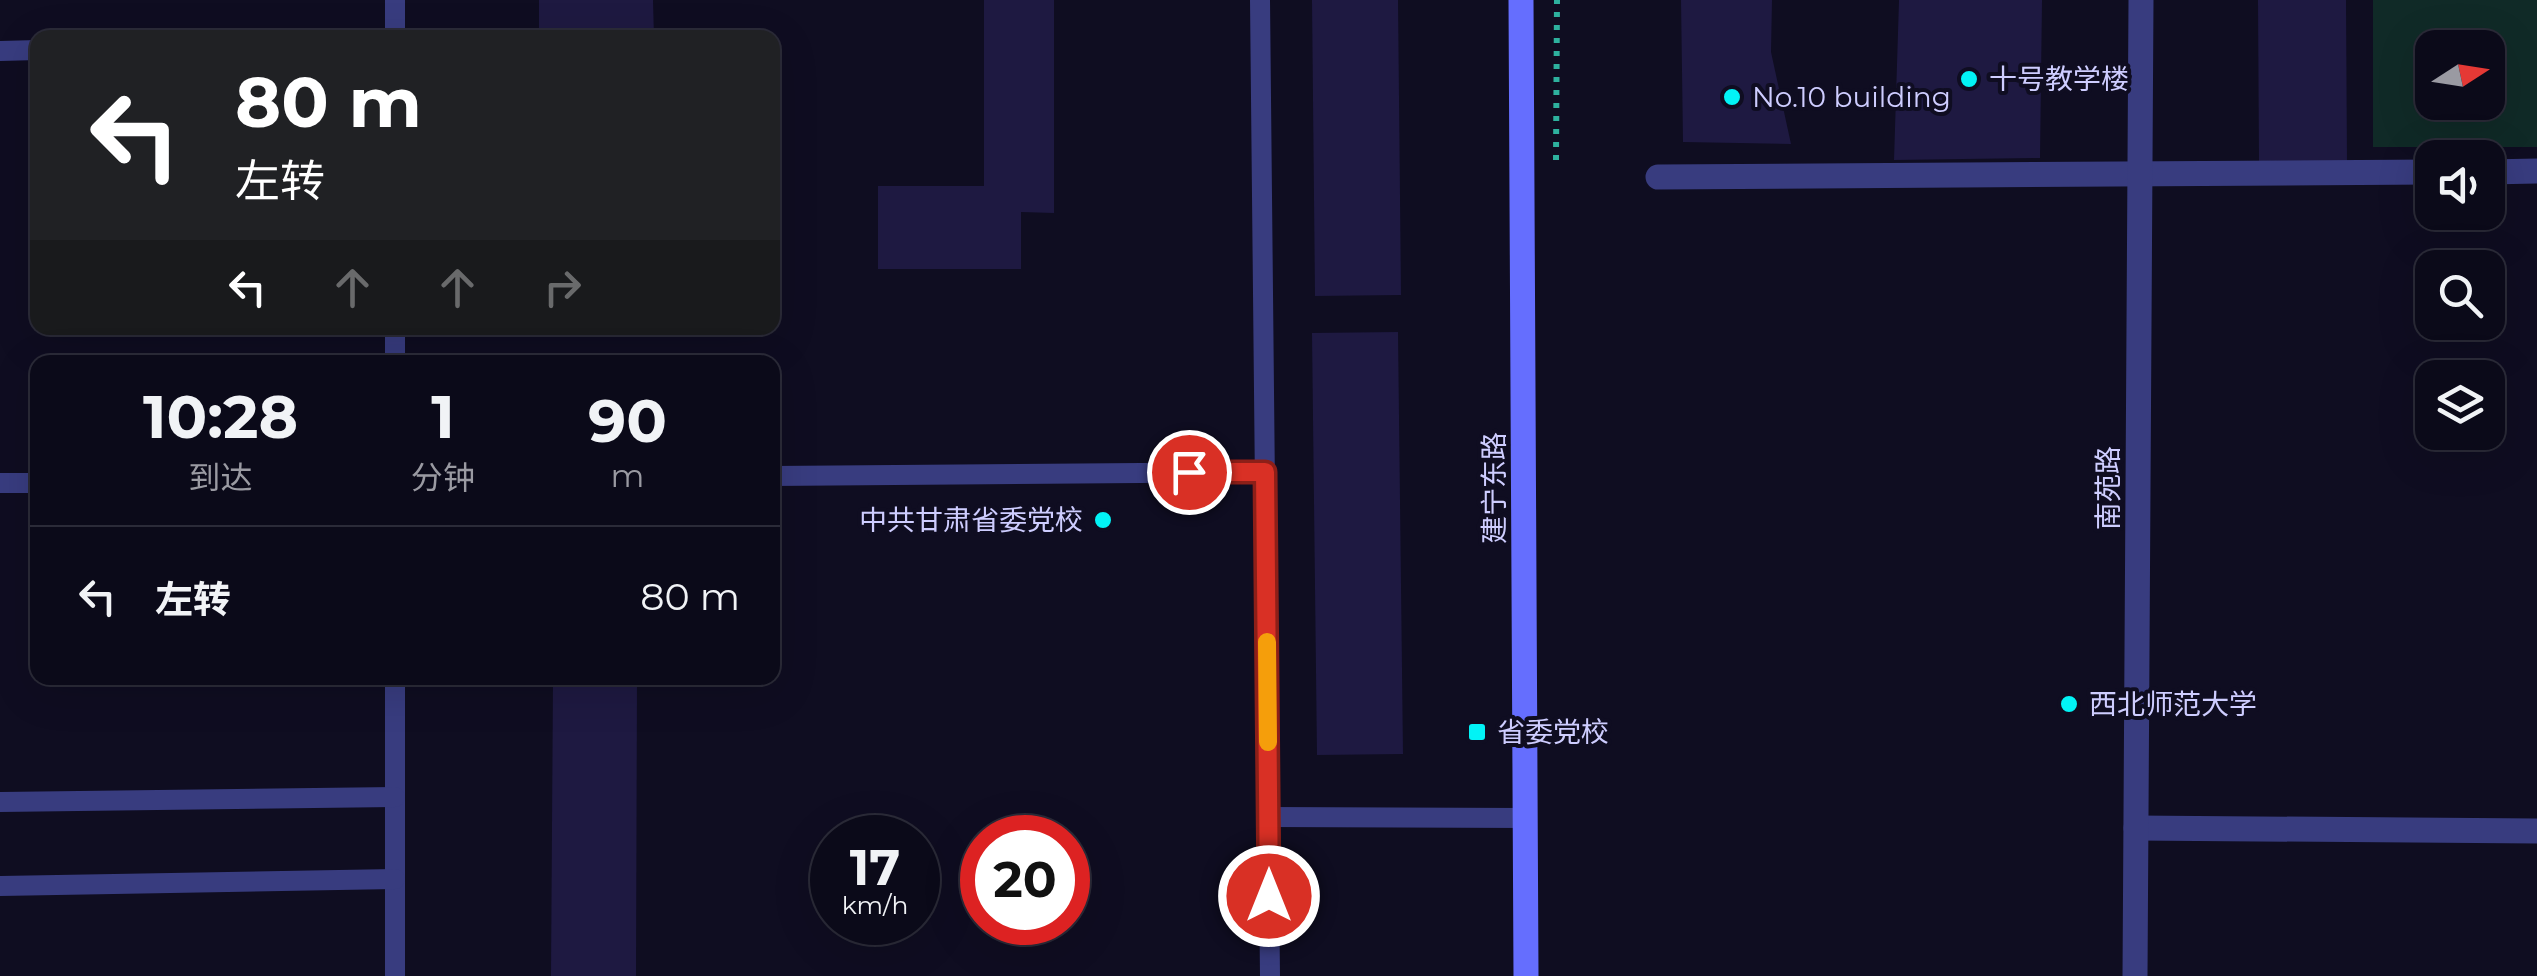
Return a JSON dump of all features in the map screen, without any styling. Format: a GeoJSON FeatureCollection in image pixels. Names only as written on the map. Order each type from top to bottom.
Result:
{"type":"FeatureCollection","features":[{"type":"Feature","properties":{"kind":"main road","name":"建宁东路"},"geometry":{"type":"LineString","coordinates":[[1521,0],[1526,976]]}},
{"type":"Feature","properties":{"kind":"street","name":"南苑路"},"geometry":{"type":"LineString","coordinates":[[2135,976],[2141,0]]}},
{"type":"Feature","properties":{"kind":"street"},"geometry":{"type":"LineString","coordinates":[[2505,172],[2537,171]]}},
{"type":"Feature","properties":{"kind":"street"},"geometry":{"type":"LineString","coordinates":[[1658,177],[2415,172]]}},
{"type":"Feature","properties":{"kind":"street"},"geometry":{"type":"LineString","coordinates":[[2136,828],[2537,831]]}},
{"type":"Feature","properties":{"kind":"lane"},"geometry":{"type":"LineString","coordinates":[[395,30],[396,0]]}},
{"type":"Feature","properties":{"kind":"lane"},"geometry":{"type":"LineString","coordinates":[[1260,0],[1270,976]]}},
{"type":"Feature","properties":{"kind":"lane"},"geometry":{"type":"LineString","coordinates":[[0,51],[30,50]]}},
{"type":"Feature","properties":{"kind":"lane"},"geometry":{"type":"LineString","coordinates":[[780,476],[1265,472]]}},
{"type":"Feature","properties":{"kind":"lane"},"geometry":{"type":"LineString","coordinates":[[0,483],[30,483]]}},
{"type":"Feature","properties":{"kind":"lane"},"geometry":{"type":"LineString","coordinates":[[395,685],[395,976]]}},
{"type":"Feature","properties":{"kind":"lane"},"geometry":{"type":"LineString","coordinates":[[0,802],[395,798]]}},
{"type":"Feature","properties":{"kind":"lane"},"geometry":{"type":"LineString","coordinates":[[1268,816],[1526,818]]}},
{"type":"Feature","properties":{"kind":"lane"},"geometry":{"type":"LineString","coordinates":[[0,886],[395,879]]}},
{"type":"Feature","properties":{"kind":"green space"},"geometry":{"type":"Polygon","coordinates":[[[2373,0],[2537,0],[2537,147],[2505,147],[2505,140],[2415,140],[2415,147],[2373,147],[2373,0]]]}},
{"type":"Feature","properties":{"kind":"building"},"geometry":{"type":"Polygon","coordinates":[[[539,0],[653,0],[654,30],[539,30],[539,0]]]}},
{"type":"Feature","properties":{"kind":"building"},"geometry":{"type":"Polygon","coordinates":[[[984,0],[1054,0],[1054,213],[1021,212],[1021,269],[878,269],[878,186],[984,186],[984,0]]]}},
{"type":"Feature","properties":{"kind":"building"},"geometry":{"type":"Polygon","coordinates":[[[1312,0],[1398,0],[1401,295],[1315,296],[1312,0]]]}},
{"type":"Feature","properties":{"kind":"building","name":"No.10 building"},"geometry":{"type":"Polygon","coordinates":[[[1681,0],[1772,0],[1771,52],[1791,144],[1683,142],[1681,0]]]}},
{"type":"Feature","properties":{"kind":"building","name":"十号教学楼"},"geometry":{"type":"Polygon","coordinates":[[[1899,0],[2042,0],[2040,158],[1894,160],[1899,0]]]}},
{"type":"Feature","properties":{"kind":"building"},"geometry":{"type":"Polygon","coordinates":[[[2258,0],[2346,0],[2347,164],[2259,164],[2258,0]]]}},
{"type":"Feature","properties":{"kind":"building"},"geometry":{"type":"Polygon","coordinates":[[[1398,332],[1403,754],[1317,755],[1312,333],[1398,332]]]}},
{"type":"Feature","properties":{"kind":"building"},"geometry":{"type":"Polygon","coordinates":[[[553,685],[637,685],[636,976],[551,976],[553,685]]]}},
{"type":"Feature","properties":{"kind":"slow traffic"},"geometry":{"type":"LineString","coordinates":[[1267,642],[1268,742]]}},
{"type":"Feature","properties":{"kind":"place","name":"十号教学楼"},"geometry":{"type":"Point","coordinates":[1969,79]}},
{"type":"Feature","properties":{"kind":"place","name":"No.10 building"},"geometry":{"type":"Point","coordinates":[1732,97]}},
{"type":"Feature","properties":{"kind":"place","name":"中共甘肃省委党校"},"geometry":{"type":"Point","coordinates":[1103,520]}},
{"type":"Feature","properties":{"kind":"place","name":"西北师范大学"},"geometry":{"type":"Point","coordinates":[2069,704]}},
{"type":"Feature","properties":{"kind":"place","name":"省委党校"},"geometry":{"type":"Point","coordinates":[1477,732]}},
{"type":"Feature","properties":{"kind":"route"},"geometry":{"type":"LineString","coordinates":[[1189,472],[1265,472],[1269,896]]}}]}
